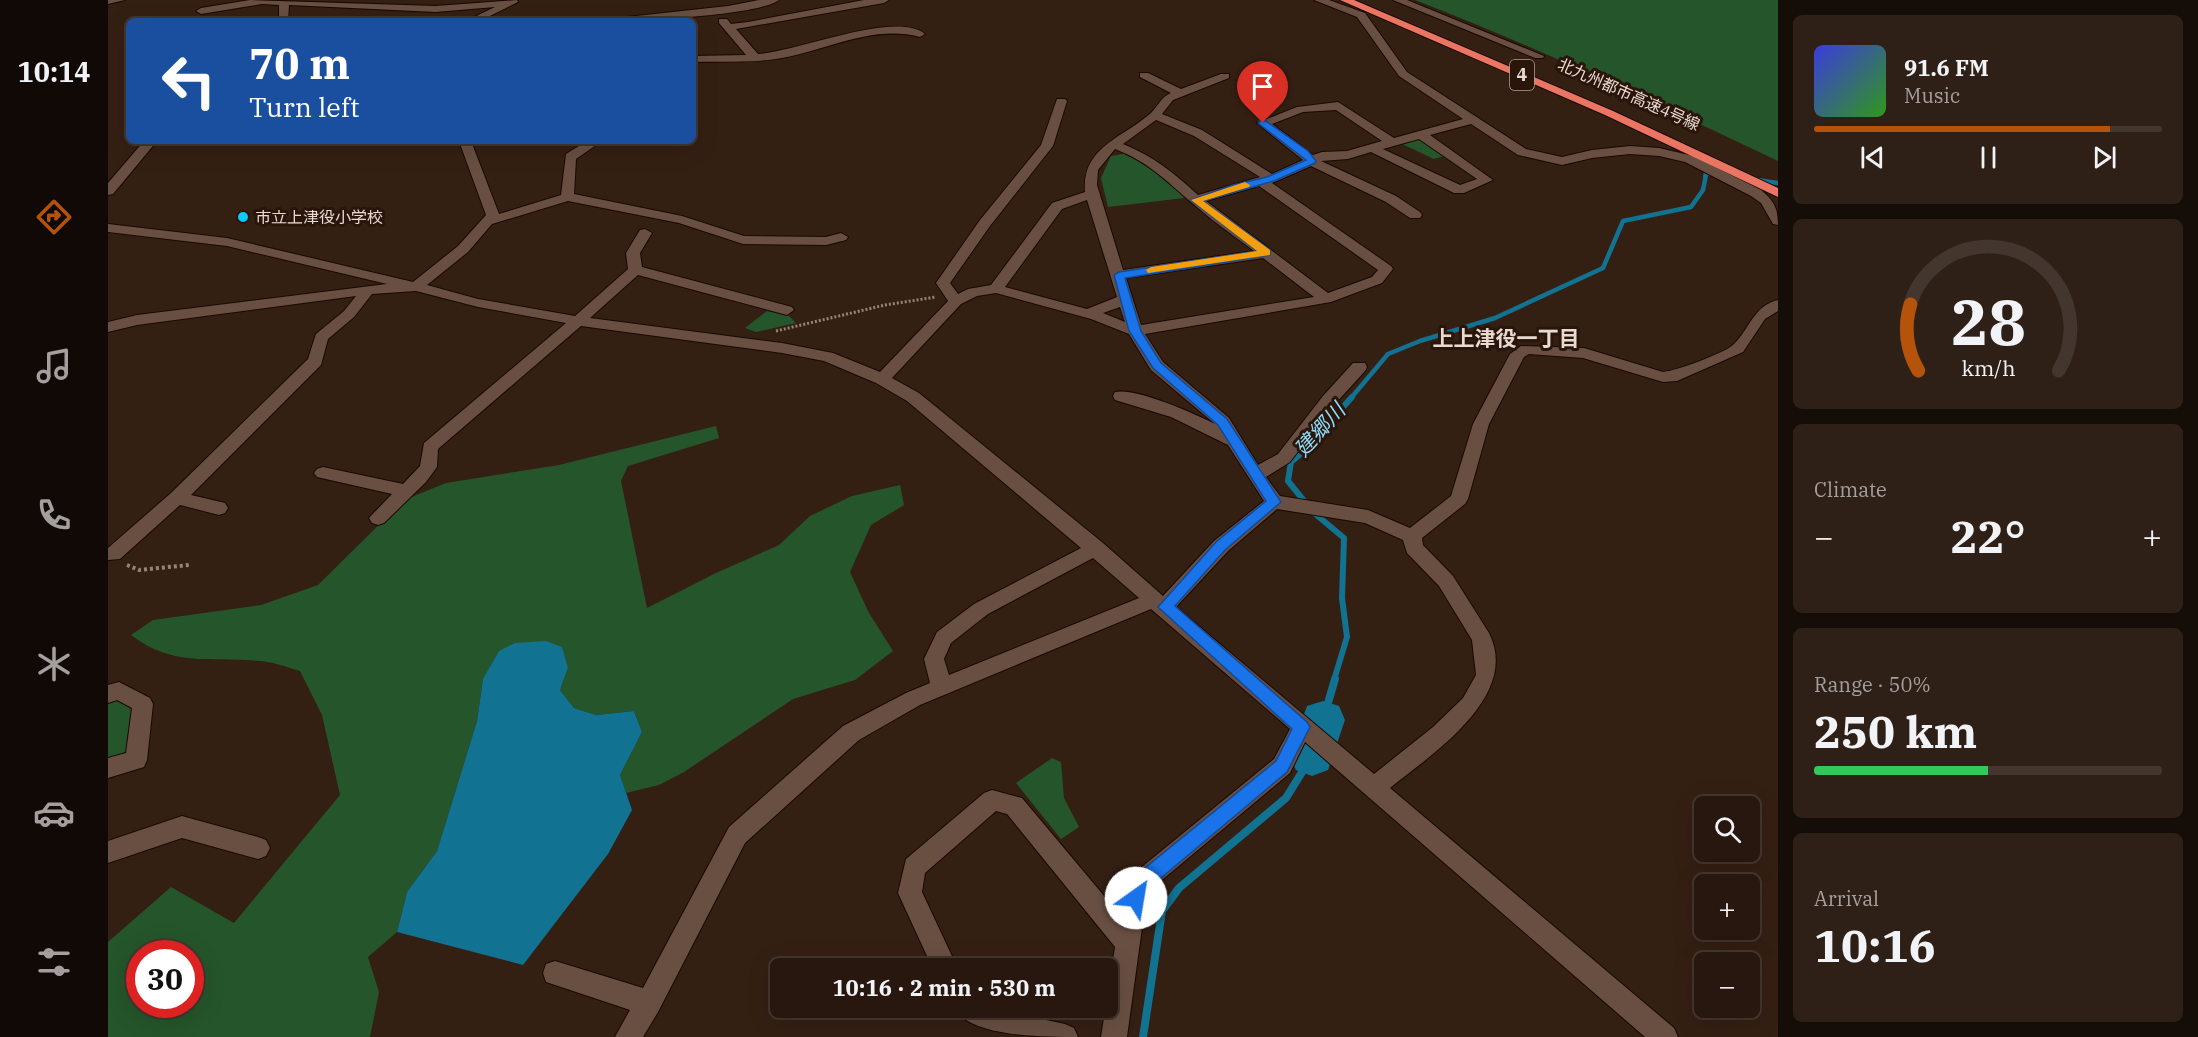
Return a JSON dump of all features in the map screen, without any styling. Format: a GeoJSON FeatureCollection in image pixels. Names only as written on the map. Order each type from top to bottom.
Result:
{"type":"FeatureCollection","features":[{"type":"Feature","properties":{"kind":"highway","name":"北九州都市高速4号線"},"geometry":{"type":"LineString","coordinates":[[1345,0],[1524,75],[1778,193]]}},
{"type":"Feature","properties":{"kind":"highway","name":"北九州都市高速4号線"},"geometry":{"type":"LineString","coordinates":[[1366,0],[1535,70],[1778,180]]}},
{"type":"Feature","properties":{"kind":"street"},"geometry":{"type":"LineString","coordinates":[[108,1],[120,0]]}},
{"type":"Feature","properties":{"kind":"street"},"geometry":{"type":"LineString","coordinates":[[198,0],[200,16],[262,1],[436,9],[515,1]]}},
{"type":"Feature","properties":{"kind":"street"},"geometry":{"type":"LineString","coordinates":[[630,18],[650,13],[774,0]]}},
{"type":"Feature","properties":{"kind":"street"},"geometry":{"type":"LineString","coordinates":[[728,27],[765,23],[850,4],[884,0]]}},
{"type":"Feature","properties":{"kind":"street"},"geometry":{"type":"LineString","coordinates":[[1319,0],[1361,15],[1403,74],[1522,152],[1562,161],[1592,154],[1630,150],[1659,152],[1689,159],[1772,202],[1778,222]]}},
{"type":"Feature","properties":{"kind":"street"},"geometry":{"type":"LineString","coordinates":[[1398,0],[1539,56]]}},
{"type":"Feature","properties":{"kind":"street"},"geometry":{"type":"LineString","coordinates":[[478,18],[515,1]]}},
{"type":"Feature","properties":{"kind":"street"},"geometry":{"type":"LineString","coordinates":[[284,2],[284,18]]}},
{"type":"Feature","properties":{"kind":"street"},"geometry":{"type":"LineString","coordinates":[[725,4],[721,18],[756,58]]}},
{"type":"Feature","properties":{"kind":"street"},"geometry":{"type":"LineString","coordinates":[[696,59],[756,58],[805,51],[878,29],[906,29],[920,34]]}},
{"type":"Feature","properties":{"kind":"street"},"geometry":{"type":"LineString","coordinates":[[1144,75],[1181,94]]}},
{"type":"Feature","properties":{"kind":"street"},"geometry":{"type":"LineString","coordinates":[[1225,76],[1169,98],[1155,115],[1100,157],[1092,169],[1092,194],[1135,331],[1157,366],[1223,422],[1255,475],[1279,503],[1368,517],[1412,536]]}},
{"type":"Feature","properties":{"kind":"street"},"geometry":{"type":"LineString","coordinates":[[953,297],[943,283],[985,223],[1047,146],[1061,101]]}},
{"type":"Feature","properties":{"kind":"street"},"geometry":{"type":"LineString","coordinates":[[1391,142],[1338,106],[1301,109],[1263,123],[1304,153],[1311,161],[1391,199],[1415,215]]}},
{"type":"Feature","properties":{"kind":"street"},"geometry":{"type":"LineString","coordinates":[[882,379],[953,297],[973,292],[996,289],[1088,314],[1135,331],[1326,299],[1377,280],[1386,269],[1198,133],[1155,115]]}},
{"type":"Feature","properties":{"kind":"street"},"geometry":{"type":"LineString","coordinates":[[1196,200],[1266,180],[1322,156],[1348,155],[1471,120]]}},
{"type":"Feature","properties":{"kind":"street"},"geometry":{"type":"LineString","coordinates":[[1372,148],[1459,190],[1487,180],[1420,134]]}},
{"type":"Feature","properties":{"kind":"street"},"geometry":{"type":"LineString","coordinates":[[108,191],[148,144]]}},
{"type":"Feature","properties":{"kind":"street"},"geometry":{"type":"LineString","coordinates":[[108,327],[136,320],[368,290],[416,287],[463,249],[493,215],[466,144]]}},
{"type":"Feature","properties":{"kind":"street"},"geometry":{"type":"LineString","coordinates":[[567,197],[570,157],[591,144]]}},
{"type":"Feature","properties":{"kind":"street"},"geometry":{"type":"LineString","coordinates":[[1115,145],[1138,154],[1163,169],[1196,200],[1326,299]]}},
{"type":"Feature","properties":{"kind":"street"},"geometry":{"type":"LineString","coordinates":[[996,289],[1057,206],[1092,194]]}},
{"type":"Feature","properties":{"kind":"street"},"geometry":{"type":"LineString","coordinates":[[489,221],[567,197],[682,220],[743,240],[826,241],[841,237]]}},
{"type":"Feature","properties":{"kind":"street"},"geometry":{"type":"LineString","coordinates":[[108,228],[226,242],[478,303],[579,321],[782,348],[828,357],[882,379],[913,397],[1096,548],[1665,1037]]}},
{"type":"Feature","properties":{"kind":"street"},"geometry":{"type":"LineString","coordinates":[[635,270],[633,253],[645,233]]}},
{"type":"Feature","properties":{"kind":"street"},"geometry":{"type":"LineString","coordinates":[[1119,275],[1266,253]]}},
{"type":"Feature","properties":{"kind":"street"},"geometry":{"type":"LineString","coordinates":[[635,270],[787,310]]}},
{"type":"Feature","properties":{"kind":"street"},"geometry":{"type":"LineString","coordinates":[[378,518],[407,491],[428,467],[430,447],[579,321],[635,270]]}},
{"type":"Feature","properties":{"kind":"street"},"geometry":{"type":"LineString","coordinates":[[113,554],[177,498],[315,361],[321,337],[349,314],[368,290]]}},
{"type":"Feature","properties":{"kind":"street"},"geometry":{"type":"LineString","coordinates":[[1088,314],[1126,299]]}},
{"type":"Feature","properties":{"kind":"street"},"geometry":{"type":"LineString","coordinates":[[1412,536],[1459,499],[1481,424],[1518,354],[1526,349],[1584,353],[1663,377],[1677,376],[1738,349],[1760,316],[1778,304]]}},
{"type":"Feature","properties":{"kind":"street"},"geometry":{"type":"LineString","coordinates":[[1255,475],[1284,459],[1329,400],[1359,367]]}},
{"type":"Feature","properties":{"kind":"street"},"geometry":{"type":"LineString","coordinates":[[1121,396],[1148,402],[1196,419],[1235,442]]}},
{"type":"Feature","properties":{"kind":"street"},"geometry":{"type":"LineString","coordinates":[[323,473],[407,491]]}},
{"type":"Feature","properties":{"kind":"street"},"geometry":{"type":"LineString","coordinates":[[177,498],[219,508]]}},
{"type":"Feature","properties":{"kind":"street"},"geometry":{"type":"LineString","coordinates":[[628,1037],[649,1004],[737,835],[851,733],[913,699],[1160,603],[1221,546],[1279,503]]}},
{"type":"Feature","properties":{"kind":"street"},"geometry":{"type":"LineString","coordinates":[[1375,787],[1441,734],[1470,704],[1486,676],[1482,639],[1446,581],[1414,548],[1412,536]]}},
{"type":"Feature","properties":{"kind":"street"},"geometry":{"type":"LineString","coordinates":[[942,687],[934,659],[944,638],[981,609],[1096,548]]}},
{"type":"Feature","properties":{"kind":"street"},"geometry":{"type":"LineString","coordinates":[[108,694],[119,692],[143,704],[136,760],[108,768]]}},
{"type":"Feature","properties":{"kind":"street"},"geometry":{"type":"LineString","coordinates":[[1114,1037],[1132,913],[1140,883],[1282,766],[1306,730]]}},
{"type":"Feature","properties":{"kind":"street"},"geometry":{"type":"LineString","coordinates":[[941,958],[910,893],[914,867],[992,800],[1014,805],[1128,944]]}},
{"type":"Feature","properties":{"kind":"street"},"geometry":{"type":"LineString","coordinates":[[108,852],[182,826],[258,848]]}},
{"type":"Feature","properties":{"kind":"street"},"geometry":{"type":"LineString","coordinates":[[555,973],[649,1004]]}},
{"type":"Feature","properties":{"kind":"street"},"geometry":{"type":"LineString","coordinates":[[981,1018],[1065,1037]]}},
{"type":"Feature","properties":{"kind":"path"},"geometry":{"type":"LineString","coordinates":[[773,332],[885,305],[953,297]]}},
{"type":"Feature","properties":{"kind":"path"},"geometry":{"type":"LineString","coordinates":[[113,554],[123,564],[139,570],[189,565]]}},
{"type":"Feature","properties":{"kind":"green space"},"geometry":{"type":"Polygon","coordinates":[[[1415,0],[1778,0],[1778,161],[1553,57],[1415,0]]]}},
{"type":"Feature","properties":{"kind":"green space"},"geometry":{"type":"Polygon","coordinates":[[[1418,138],[1447,155],[1434,159],[1400,143],[1418,138]]]}},
{"type":"Feature","properties":{"kind":"green space"},"geometry":{"type":"Polygon","coordinates":[[[1129,153],[1158,172],[1184,198],[1108,207],[1101,178],[1111,156],[1129,153]]]}},
{"type":"Feature","properties":{"kind":"green space"},"geometry":{"type":"Polygon","coordinates":[[[767,311],[788,315],[796,323],[756,332],[745,328],[767,311]]]}},
{"type":"Feature","properties":{"kind":"green space"},"geometry":{"type":"Polygon","coordinates":[[[716,426],[719,438],[628,466],[621,481],[647,608],[716,573],[779,545],[810,516],[852,496],[900,485],[904,505],[871,525],[850,572],[869,613],[893,651],[855,680],[793,699],[684,772],[659,785],[626,793],[620,775],[642,732],[634,711],[596,715],[574,708],[560,690],[568,668],[483,679],[477,721],[437,851],[407,892],[397,932],[368,957],[379,992],[370,1037],[108,1037],[108,942],[171,887],[234,923],[340,795],[322,715],[300,671],[265,662],[193,659],[178,656],[162,652],[131,635],[153,620],[261,605],[318,585],[404,500],[446,483],[559,465],[716,426]]]}},
{"type":"Feature","properties":{"kind":"green space"},"geometry":{"type":"Polygon","coordinates":[[[118,700],[136,709],[130,756],[108,762],[108,703],[118,700]]]}},
{"type":"Feature","properties":{"kind":"green space"},"geometry":{"type":"Polygon","coordinates":[[[1052,758],[1061,762],[1064,798],[1079,827],[1061,839],[1016,783],[1052,758]]]}},
{"type":"Feature","properties":{"kind":"water"},"geometry":{"type":"Polygon","coordinates":[[[546,641],[562,647],[568,668],[560,690],[574,708],[596,715],[634,711],[642,732],[620,775],[632,810],[608,854],[523,965],[397,932],[407,892],[437,851],[477,721],[483,679],[499,651],[515,643],[546,641]]]}},
{"type":"Feature","properties":{"kind":"waterway","name":"建郷川"},"geometry":{"type":"LineString","coordinates":[[1705,176],[1706,173],[1714,175]]}},
{"type":"Feature","properties":{"kind":"waterway","name":"建郷川"},"geometry":{"type":"LineString","coordinates":[[1351,398],[1388,354],[1420,341],[1495,318],[1603,268],[1623,221],[1691,207],[1703,190],[1706,175]]}},
{"type":"Feature","properties":{"kind":"waterway","name":"建郷川"},"geometry":{"type":"LineString","coordinates":[[1757,180],[1778,183]]}},
{"type":"Feature","properties":{"kind":"waterway","name":"建郷川"},"geometry":{"type":"LineString","coordinates":[[1334,680],[1347,637],[1342,598],[1344,538],[1313,512],[1288,481],[1291,462],[1303,452],[1352,397]]}},
{"type":"Feature","properties":{"kind":"waterway","name":"建郷川"},"geometry":{"type":"LineString","coordinates":[[1323,720],[1335,679]]}},
{"type":"Feature","properties":{"kind":"waterway","name":"建郷川"},"geometry":{"type":"LineString","coordinates":[[1312,756],[1323,720]]}},
{"type":"Feature","properties":{"kind":"waterway","name":"建郷川"},"geometry":{"type":"LineString","coordinates":[[1143,1037],[1162,911],[1179,888],[1286,798],[1312,756]]}},
{"type":"Feature","properties":{"kind":"slow traffic"},"geometry":{"type":"LineString","coordinates":[[1151,270],[1266,253],[1196,200],[1245,185]]}},
{"type":"Feature","properties":{"kind":"place","name":"市立上津役小学校"},"geometry":{"type":"Point","coordinates":[243,217]}},
{"type":"Feature","properties":{"kind":"district","name":"上上津役一丁目"},"geometry":{"type":"Point","coordinates":[1506,339]}},
{"type":"Feature","properties":{"kind":"route"},"geometry":{"type":"LineString","coordinates":[[1136,898],[1140,883],[1282,766],[1302,727],[1165,607],[1221,546],[1274,502],[1223,422],[1157,366],[1135,331],[1119,275],[1266,253],[1196,200],[1270,179],[1311,161],[1304,153],[1263,123]]}}]}
